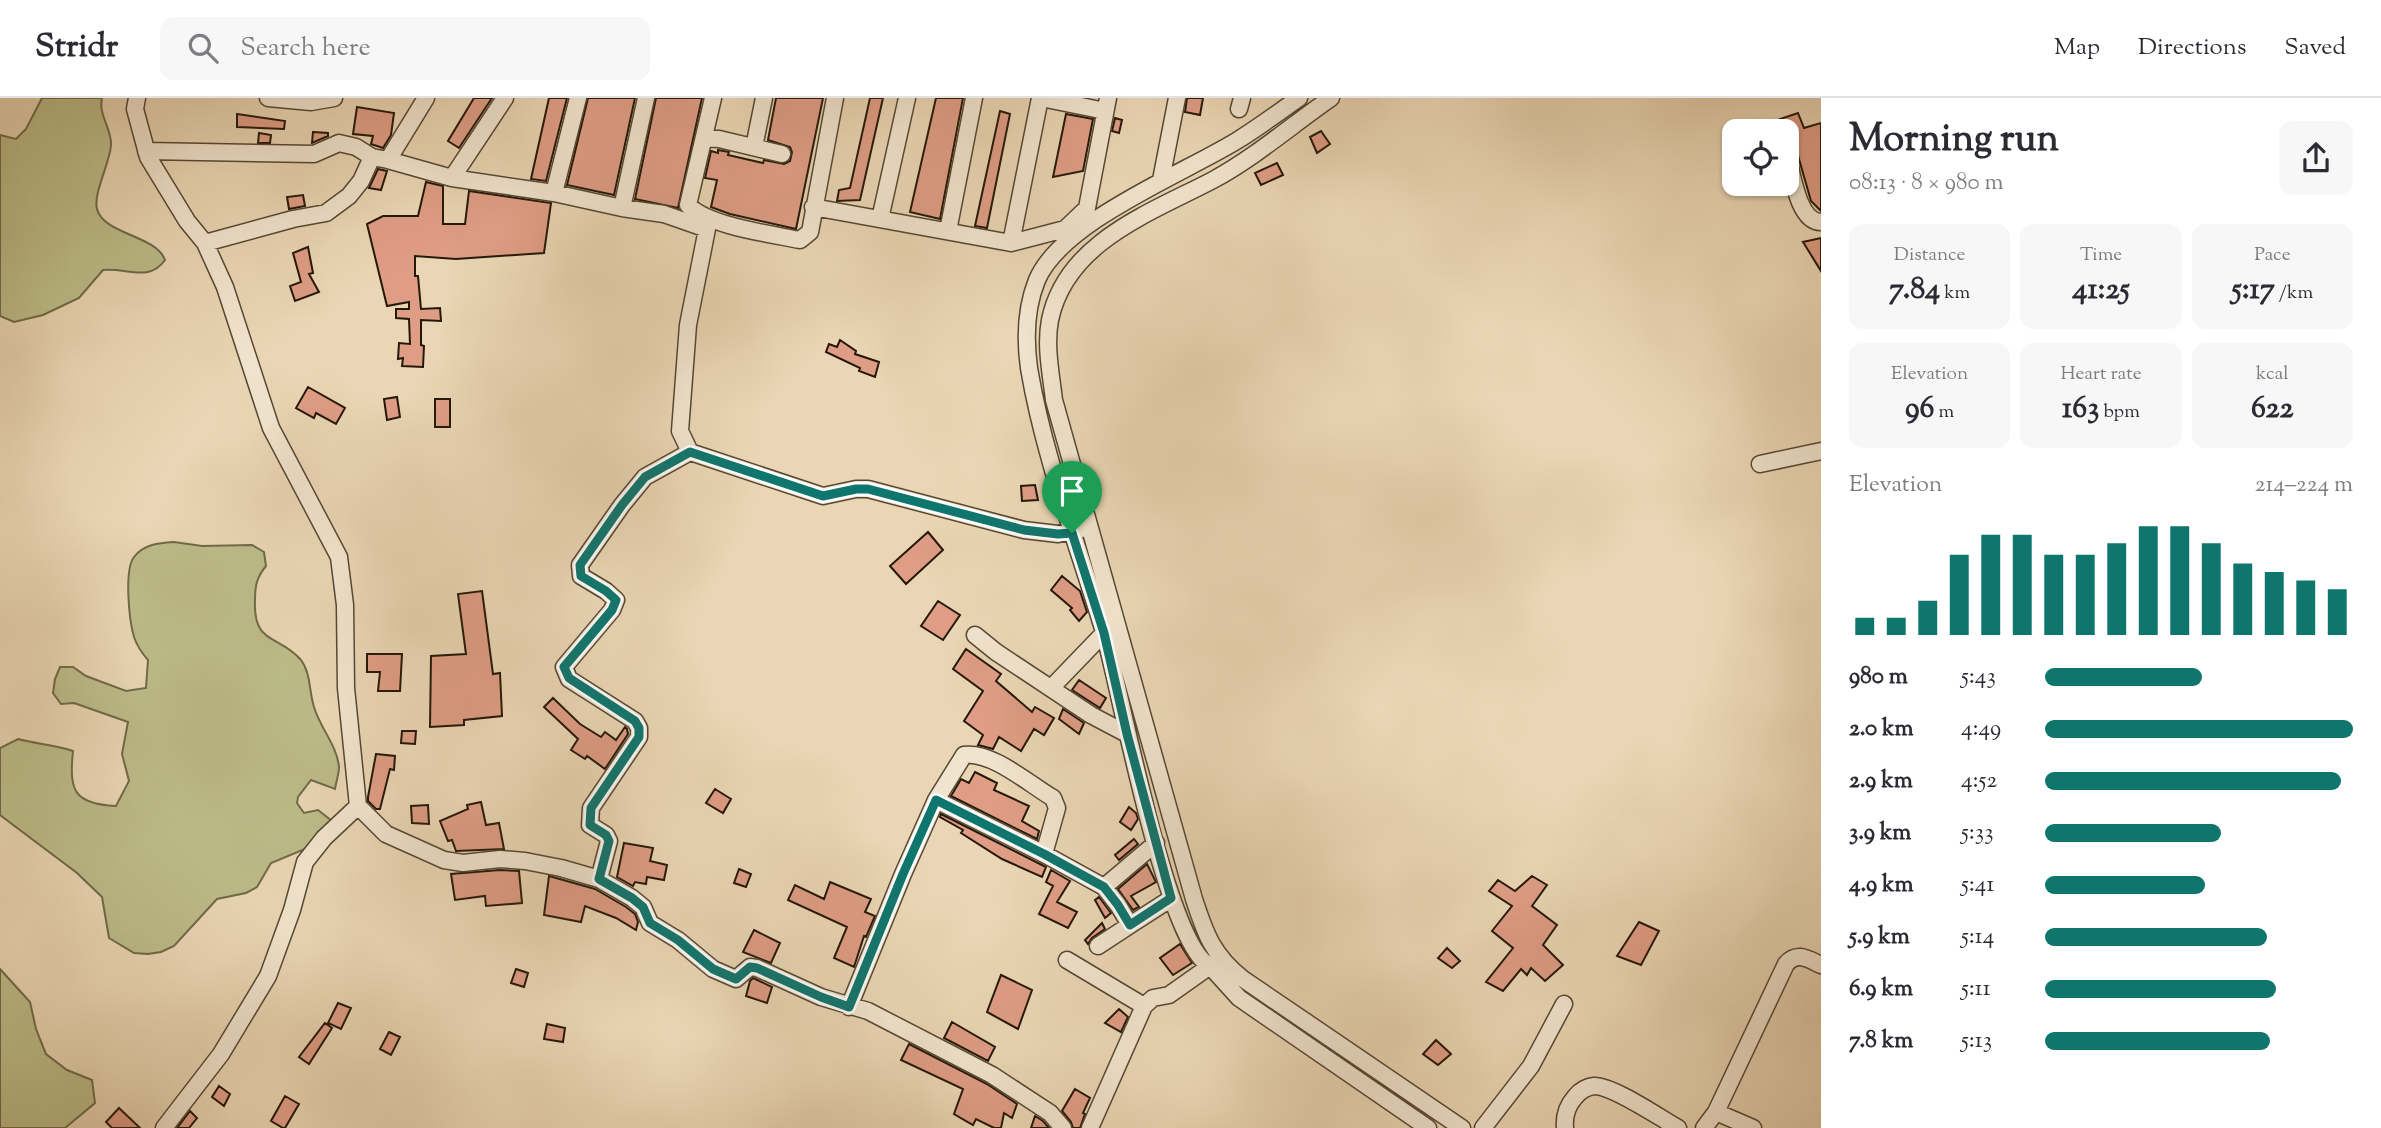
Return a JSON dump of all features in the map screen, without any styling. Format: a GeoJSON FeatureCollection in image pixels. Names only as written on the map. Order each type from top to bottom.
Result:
{"type":"FeatureCollection","features":[{"type":"Feature","properties":{"kind":"street"},"geometry":{"type":"LineString","coordinates":[[136,98],[135,108],[146,151],[187,221],[205,243],[225,287],[271,428],[339,557],[345,605],[346,688],[358,806],[386,834],[444,860],[463,863],[500,859],[525,861],[599,879],[632,898],[643,907],[650,923],[678,940],[713,969],[736,979],[750,967],[757,968],[821,997],[868,1011],[992,1075],[1050,1113],[1063,1128]]}},
{"type":"Feature","properties":{"kind":"street"},"geometry":{"type":"LineString","coordinates":[[268,98],[311,102],[334,98]]}},
{"type":"Feature","properties":{"kind":"street"},"geometry":{"type":"LineString","coordinates":[[205,243],[293,219],[326,213],[349,196],[426,98]]}},
{"type":"Feature","properties":{"kind":"street"},"geometry":{"type":"LineString","coordinates":[[452,178],[505,98]]}},
{"type":"Feature","properties":{"kind":"street"},"geometry":{"type":"LineString","coordinates":[[554,193],[578,98]]}},
{"type":"Feature","properties":{"kind":"street"},"geometry":{"type":"LineString","coordinates":[[622,208],[646,98]]}},
{"type":"Feature","properties":{"kind":"street"},"geometry":{"type":"LineString","coordinates":[[708,224],[688,205],[713,98]]}},
{"type":"Feature","properties":{"kind":"street"},"geometry":{"type":"LineString","coordinates":[[754,147],[764,98]]}},
{"type":"Feature","properties":{"kind":"street"},"geometry":{"type":"LineString","coordinates":[[146,151],[314,154],[339,144],[356,147],[380,159],[452,178],[554,193],[800,240],[810,232],[835,98]]}},
{"type":"Feature","properties":{"kind":"street"},"geometry":{"type":"LineString","coordinates":[[880,219],[907,98]]}},
{"type":"Feature","properties":{"kind":"street"},"geometry":{"type":"LineString","coordinates":[[948,231],[974,98]]}},
{"type":"Feature","properties":{"kind":"street"},"geometry":{"type":"LineString","coordinates":[[813,207],[1011,243],[1065,229],[1087,208],[1106,104],[1040,98],[1011,243]]}},
{"type":"Feature","properties":{"kind":"street"},"geometry":{"type":"LineString","coordinates":[[1161,180],[1177,98]]}},
{"type":"Feature","properties":{"kind":"street"},"geometry":{"type":"LineString","coordinates":[[1299,98],[1237,140],[1161,180],[1085,228],[1061,248],[1038,277],[1034,291],[1027,329],[1029,365],[1037,409],[1081,529],[1194,899],[1210,943],[1231,970],[1364,1072],[1427,1118],[1462,1128]]}},
{"type":"Feature","properties":{"kind":"street"},"geometry":{"type":"LineString","coordinates":[[1331,98],[1216,178],[1149,211],[1117,231],[1086,256],[1061,288],[1050,320],[1048,336],[1054,400],[1127,734],[1171,898],[1187,936],[1203,962],[1210,966],[1239,998],[1364,1072]]}},
{"type":"Feature","properties":{"kind":"street"},"geometry":{"type":"LineString","coordinates":[[704,138],[782,154]]}},
{"type":"Feature","properties":{"kind":"street"},"geometry":{"type":"LineString","coordinates":[[1799,195],[1804,212],[1812,220],[1821,222]]}},
{"type":"Feature","properties":{"kind":"street"},"geometry":{"type":"LineString","coordinates":[[708,224],[688,325],[680,431],[690,452],[823,496],[868,489],[1024,530],[1058,534],[1081,529]]}},
{"type":"Feature","properties":{"kind":"street"},"geometry":{"type":"LineString","coordinates":[[1760,464],[1821,451]]}},
{"type":"Feature","properties":{"kind":"street"},"geometry":{"type":"LineString","coordinates":[[599,879],[609,841],[606,835],[590,825],[591,808],[639,737],[639,728],[635,721],[569,678],[564,667],[612,610],[616,600],[581,576],[580,565],[645,477],[690,452]]}},
{"type":"Feature","properties":{"kind":"street"},"geometry":{"type":"LineString","coordinates":[[1052,687],[1104,633]]}},
{"type":"Feature","properties":{"kind":"street"},"geometry":{"type":"LineString","coordinates":[[975,635],[1091,715],[1127,734]]}},
{"type":"Feature","properties":{"kind":"street"},"geometry":{"type":"LineString","coordinates":[[849,1007],[936,800],[964,755],[973,753],[988,757],[1055,801],[1057,808],[1044,854]]}},
{"type":"Feature","properties":{"kind":"street"},"geometry":{"type":"LineString","coordinates":[[936,800],[1104,887],[1130,925]]}},
{"type":"Feature","properties":{"kind":"street"},"geometry":{"type":"LineString","coordinates":[[164,1128],[221,1054],[268,976],[292,910],[305,862],[324,838],[358,806]]}},
{"type":"Feature","properties":{"kind":"street"},"geometry":{"type":"LineString","coordinates":[[1104,887],[1156,843]]}},
{"type":"Feature","properties":{"kind":"street"},"geometry":{"type":"LineString","coordinates":[[1098,946],[1171,898]]}},
{"type":"Feature","properties":{"kind":"street"},"geometry":{"type":"LineString","coordinates":[[1704,1128],[1716,1112],[1786,964],[1801,956],[1821,965]]}},
{"type":"Feature","properties":{"kind":"street"},"geometry":{"type":"LineString","coordinates":[[1067,960],[1144,1006]]}},
{"type":"Feature","properties":{"kind":"street"},"geometry":{"type":"LineString","coordinates":[[1090,1128],[1144,1006],[1153,998],[1169,995],[1210,966]]}},
{"type":"Feature","properties":{"kind":"street"},"geometry":{"type":"LineString","coordinates":[[1483,1128],[1531,1066],[1564,1004]]}},
{"type":"Feature","properties":{"kind":"street"},"geometry":{"type":"LineString","coordinates":[[1564,1128],[1565,1116],[1573,1098],[1593,1086],[1613,1090],[1678,1128]]}},
{"type":"Feature","properties":{"kind":"street"},"geometry":{"type":"LineString","coordinates":[[1716,1112],[1744,1126]]}},
{"type":"Feature","properties":{"kind":"green space"},"geometry":{"type":"Polygon","coordinates":[[[42,98],[102,98],[102,110],[111,145],[97,195],[97,209],[109,224],[152,245],[165,260],[152,271],[103,270],[79,298],[43,315],[14,322],[0,316],[0,135],[16,139],[26,129],[42,98]]]}},
{"type":"Feature","properties":{"kind":"green space"},"geometry":{"type":"Polygon","coordinates":[[[174,542],[202,546],[252,545],[264,552],[266,566],[255,590],[258,625],[269,638],[293,652],[304,665],[314,707],[335,751],[339,770],[335,789],[311,780],[298,797],[297,803],[304,813],[318,810],[332,821],[310,847],[271,863],[257,887],[246,893],[217,899],[174,946],[161,952],[134,953],[109,938],[102,897],[77,873],[0,815],[0,748],[18,739],[73,751],[72,776],[77,792],[91,802],[116,806],[129,781],[122,754],[128,722],[74,703],[61,704],[53,693],[55,679],[60,667],[73,667],[86,676],[126,691],[146,688],[148,660],[138,646],[132,629],[128,596],[129,573],[134,557],[142,549],[174,542]]]}},
{"type":"Feature","properties":{"kind":"green space"},"geometry":{"type":"Polygon","coordinates":[[[0,969],[30,1002],[36,1029],[46,1054],[67,1070],[92,1080],[95,1103],[65,1128],[0,1128],[0,969]]]}},
{"type":"Feature","properties":{"kind":"building"},"geometry":{"type":"Polygon","coordinates":[[[474,98],[492,98],[459,148],[448,141],[474,98]]]}},
{"type":"Feature","properties":{"kind":"building"},"geometry":{"type":"Polygon","coordinates":[[[549,98],[567,98],[546,181],[531,179],[549,98]]]}},
{"type":"Feature","properties":{"kind":"building"},"geometry":{"type":"Polygon","coordinates":[[[588,98],[635,98],[614,195],[567,185],[588,98]]]}},
{"type":"Feature","properties":{"kind":"building"},"geometry":{"type":"Polygon","coordinates":[[[656,98],[702,98],[678,208],[635,199],[656,98]]]}},
{"type":"Feature","properties":{"kind":"building"},"geometry":{"type":"Polygon","coordinates":[[[776,98],[823,98],[796,229],[711,207],[717,180],[705,178],[711,151],[729,152],[728,155],[763,163],[764,160],[784,164],[790,161],[790,147],[768,140],[776,98]]]}},
{"type":"Feature","properties":{"kind":"building"},"geometry":{"type":"Polygon","coordinates":[[[870,98],[883,98],[860,200],[837,201],[839,190],[850,188],[870,98]]]}},
{"type":"Feature","properties":{"kind":"building"},"geometry":{"type":"Polygon","coordinates":[[[936,98],[963,98],[940,219],[910,212],[936,98]]]}},
{"type":"Feature","properties":{"kind":"building"},"geometry":{"type":"Polygon","coordinates":[[[1187,98],[1203,98],[1200,115],[1185,112],[1187,98]]]}},
{"type":"Feature","properties":{"kind":"building"},"geometry":{"type":"Polygon","coordinates":[[[357,107],[394,113],[391,135],[383,148],[371,144],[373,136],[353,134],[357,107]]]}},
{"type":"Feature","properties":{"kind":"building"},"geometry":{"type":"Polygon","coordinates":[[[1000,111],[1010,114],[987,228],[975,226],[1000,111]]]}},
{"type":"Feature","properties":{"kind":"building"},"geometry":{"type":"Polygon","coordinates":[[[1798,113],[1804,128],[1821,123],[1821,211],[1811,201],[1799,159],[1799,119],[1780,119],[1798,113]]]}},
{"type":"Feature","properties":{"kind":"building"},"geometry":{"type":"Polygon","coordinates":[[[237,114],[285,121],[284,129],[237,127],[237,114]]]}},
{"type":"Feature","properties":{"kind":"building"},"geometry":{"type":"Polygon","coordinates":[[[1066,114],[1093,119],[1083,171],[1053,177],[1066,114]]]}},
{"type":"Feature","properties":{"kind":"building"},"geometry":{"type":"Polygon","coordinates":[[[1115,118],[1122,120],[1119,133],[1112,131],[1115,118]]]}},
{"type":"Feature","properties":{"kind":"building"},"geometry":{"type":"Polygon","coordinates":[[[1321,131],[1330,144],[1317,153],[1310,137],[1321,131]]]}},
{"type":"Feature","properties":{"kind":"building"},"geometry":{"type":"Polygon","coordinates":[[[313,132],[328,133],[328,136],[312,143],[313,132]]]}},
{"type":"Feature","properties":{"kind":"building"},"geometry":{"type":"Polygon","coordinates":[[[259,133],[271,135],[270,143],[258,143],[259,133]]]}},
{"type":"Feature","properties":{"kind":"building"},"geometry":{"type":"Polygon","coordinates":[[[1277,163],[1283,175],[1261,185],[1255,173],[1277,163]]]}},
{"type":"Feature","properties":{"kind":"building"},"geometry":{"type":"Polygon","coordinates":[[[378,169],[387,171],[381,190],[369,188],[378,169]]]}},
{"type":"Feature","properties":{"kind":"building"},"geometry":{"type":"Polygon","coordinates":[[[426,182],[443,186],[443,224],[465,224],[469,191],[551,203],[544,253],[456,259],[415,256],[415,276],[418,276],[421,309],[440,308],[441,321],[421,320],[423,367],[402,366],[403,358],[398,359],[399,343],[410,344],[409,319],[396,318],[396,309],[409,309],[409,302],[387,306],[367,224],[383,216],[418,216],[426,182]]]}},
{"type":"Feature","properties":{"kind":"building"},"geometry":{"type":"Polygon","coordinates":[[[303,195],[305,206],[289,209],[287,197],[303,195]]]}},
{"type":"Feature","properties":{"kind":"building"},"geometry":{"type":"Polygon","coordinates":[[[1821,238],[1821,271],[1803,242],[1821,238]]]}},
{"type":"Feature","properties":{"kind":"building"},"geometry":{"type":"Polygon","coordinates":[[[308,247],[313,273],[309,274],[319,292],[295,301],[290,286],[301,282],[293,253],[308,247]]]}},
{"type":"Feature","properties":{"kind":"building"},"geometry":{"type":"Polygon","coordinates":[[[840,340],[856,351],[855,354],[879,362],[875,377],[826,352],[829,344],[837,347],[840,340]]]}},
{"type":"Feature","properties":{"kind":"building"},"geometry":{"type":"Polygon","coordinates":[[[308,387],[345,408],[336,424],[316,413],[314,418],[296,408],[308,387]]]}},
{"type":"Feature","properties":{"kind":"building"},"geometry":{"type":"Polygon","coordinates":[[[397,397],[400,417],[387,420],[384,399],[397,397]]]}},
{"type":"Feature","properties":{"kind":"building"},"geometry":{"type":"Polygon","coordinates":[[[435,399],[450,399],[450,427],[435,427],[435,399]]]}},
{"type":"Feature","properties":{"kind":"building"},"geometry":{"type":"Polygon","coordinates":[[[1035,485],[1038,500],[1022,501],[1021,486],[1035,485]]]}},
{"type":"Feature","properties":{"kind":"building"},"geometry":{"type":"Polygon","coordinates":[[[928,532],[943,550],[906,584],[890,566],[928,532]]]}},
{"type":"Feature","properties":{"kind":"building"},"geometry":{"type":"Polygon","coordinates":[[[1062,576],[1080,591],[1087,612],[1079,621],[1070,610],[1072,608],[1051,590],[1062,576]]]}},
{"type":"Feature","properties":{"kind":"building"},"geometry":{"type":"Polygon","coordinates":[[[482,591],[493,674],[500,673],[502,716],[464,720],[464,725],[430,727],[431,656],[466,654],[458,594],[482,591]]]}},
{"type":"Feature","properties":{"kind":"building"},"geometry":{"type":"Polygon","coordinates":[[[938,601],[960,615],[943,640],[921,626],[938,601]]]}},
{"type":"Feature","properties":{"kind":"building"},"geometry":{"type":"Polygon","coordinates":[[[966,649],[1001,674],[996,681],[1032,712],[1035,707],[1054,718],[1044,735],[1034,729],[1021,751],[999,737],[993,749],[978,745],[983,735],[964,721],[983,691],[953,669],[966,649]]]}},
{"type":"Feature","properties":{"kind":"building"},"geometry":{"type":"Polygon","coordinates":[[[367,654],[402,654],[400,691],[378,691],[380,672],[367,672],[367,654]]]}},
{"type":"Feature","properties":{"kind":"building"},"geometry":{"type":"Polygon","coordinates":[[[1079,680],[1106,698],[1100,708],[1072,690],[1079,680]]]}},
{"type":"Feature","properties":{"kind":"building"},"geometry":{"type":"Polygon","coordinates":[[[553,698],[580,724],[601,737],[605,732],[616,740],[625,727],[627,729],[628,734],[605,769],[587,756],[585,759],[571,750],[578,739],[544,707],[553,698]]]}},
{"type":"Feature","properties":{"kind":"building"},"geometry":{"type":"Polygon","coordinates":[[[1063,709],[1084,723],[1079,734],[1059,719],[1063,709]]]}},
{"type":"Feature","properties":{"kind":"building"},"geometry":{"type":"Polygon","coordinates":[[[402,731],[416,731],[415,744],[401,743],[402,731]]]}},
{"type":"Feature","properties":{"kind":"building"},"geometry":{"type":"Polygon","coordinates":[[[376,754],[395,756],[394,770],[390,769],[380,809],[376,809],[368,801],[376,754]]]}},
{"type":"Feature","properties":{"kind":"building"},"geometry":{"type":"Polygon","coordinates":[[[975,772],[997,783],[994,790],[1029,806],[1022,821],[1039,831],[1037,839],[951,796],[961,779],[969,783],[975,772]]]}},
{"type":"Feature","properties":{"kind":"building"},"geometry":{"type":"Polygon","coordinates":[[[715,789],[731,799],[723,813],[706,803],[715,789]]]}},
{"type":"Feature","properties":{"kind":"building"},"geometry":{"type":"Polygon","coordinates":[[[481,802],[486,825],[499,823],[504,849],[456,851],[452,840],[448,841],[440,821],[468,809],[467,805],[481,802]]]}},
{"type":"Feature","properties":{"kind":"building"},"geometry":{"type":"Polygon","coordinates":[[[428,805],[429,824],[412,823],[411,806],[428,805]]]}},
{"type":"Feature","properties":{"kind":"building"},"geometry":{"type":"Polygon","coordinates":[[[1129,807],[1138,819],[1131,830],[1120,822],[1129,807]]]}},
{"type":"Feature","properties":{"kind":"building"},"geometry":{"type":"Polygon","coordinates":[[[941,814],[1046,867],[1042,877],[1002,859],[961,833],[963,830],[940,817],[941,814]]]}},
{"type":"Feature","properties":{"kind":"building"},"geometry":{"type":"Polygon","coordinates":[[[1134,839],[1138,844],[1119,860],[1115,855],[1134,839]]]}},
{"type":"Feature","properties":{"kind":"building"},"geometry":{"type":"Polygon","coordinates":[[[624,843],[653,848],[650,861],[667,865],[664,880],[647,877],[646,884],[635,882],[633,886],[617,877],[624,843]]]}},
{"type":"Feature","properties":{"kind":"building"},"geometry":{"type":"Polygon","coordinates":[[[1147,864],[1156,882],[1131,896],[1139,907],[1133,910],[1118,889],[1147,864]]]}},
{"type":"Feature","properties":{"kind":"building"},"geometry":{"type":"Polygon","coordinates":[[[739,869],[751,874],[746,887],[734,883],[739,869]]]}},
{"type":"Feature","properties":{"kind":"building"},"geometry":{"type":"Polygon","coordinates":[[[1051,870],[1070,881],[1057,902],[1077,912],[1068,928],[1039,914],[1053,886],[1046,882],[1051,870]]]}},
{"type":"Feature","properties":{"kind":"building"},"geometry":{"type":"Polygon","coordinates":[[[519,871],[522,903],[486,906],[485,896],[455,900],[451,874],[519,871]]]}},
{"type":"Feature","properties":{"kind":"building"},"geometry":{"type":"Polygon","coordinates":[[[549,876],[595,889],[626,907],[635,914],[638,922],[636,930],[616,918],[585,906],[581,922],[544,915],[549,876]]]}},
{"type":"Feature","properties":{"kind":"building"},"geometry":{"type":"Polygon","coordinates":[[[1532,876],[1547,885],[1532,906],[1557,925],[1543,945],[1563,965],[1545,981],[1531,968],[1527,975],[1521,969],[1503,991],[1486,982],[1513,948],[1492,931],[1512,906],[1489,891],[1498,880],[1515,891],[1532,876]]]}},
{"type":"Feature","properties":{"kind":"building"},"geometry":{"type":"Polygon","coordinates":[[[830,882],[871,899],[865,912],[875,916],[866,937],[864,936],[854,967],[834,958],[847,927],[788,900],[795,885],[824,899],[830,882]]]}},
{"type":"Feature","properties":{"kind":"building"},"geometry":{"type":"Polygon","coordinates":[[[1099,897],[1111,913],[1105,918],[1095,900],[1099,897]]]}},
{"type":"Feature","properties":{"kind":"building"},"geometry":{"type":"Polygon","coordinates":[[[1639,922],[1659,931],[1641,965],[1617,956],[1639,922]]]}},
{"type":"Feature","properties":{"kind":"building"},"geometry":{"type":"Polygon","coordinates":[[[1102,923],[1105,929],[1088,944],[1085,940],[1102,923]]]}},
{"type":"Feature","properties":{"kind":"building"},"geometry":{"type":"Polygon","coordinates":[[[754,930],[780,943],[771,963],[743,952],[754,930]]]}},
{"type":"Feature","properties":{"kind":"building"},"geometry":{"type":"Polygon","coordinates":[[[1180,944],[1192,963],[1173,975],[1160,958],[1180,944]]]}},
{"type":"Feature","properties":{"kind":"building"},"geometry":{"type":"Polygon","coordinates":[[[1447,948],[1460,961],[1452,968],[1438,958],[1447,948]]]}},
{"type":"Feature","properties":{"kind":"building"},"geometry":{"type":"Polygon","coordinates":[[[516,969],[528,973],[524,987],[511,983],[516,969]]]}},
{"type":"Feature","properties":{"kind":"building"},"geometry":{"type":"Polygon","coordinates":[[[1001,975],[1032,990],[1018,1029],[987,1012],[1001,975]]]}},
{"type":"Feature","properties":{"kind":"building"},"geometry":{"type":"Polygon","coordinates":[[[753,978],[772,987],[767,1003],[746,996],[753,978]]]}},
{"type":"Feature","properties":{"kind":"building"},"geometry":{"type":"Polygon","coordinates":[[[338,1003],[351,1008],[341,1029],[328,1023],[338,1003]]]}},
{"type":"Feature","properties":{"kind":"building"},"geometry":{"type":"Polygon","coordinates":[[[1119,1009],[1128,1017],[1121,1032],[1105,1023],[1119,1009]]]}},
{"type":"Feature","properties":{"kind":"building"},"geometry":{"type":"Polygon","coordinates":[[[952,1022],[995,1047],[988,1061],[944,1038],[952,1022]]]}},
{"type":"Feature","properties":{"kind":"building"},"geometry":{"type":"Polygon","coordinates":[[[325,1023],[332,1028],[309,1064],[299,1057],[325,1023]]]}},
{"type":"Feature","properties":{"kind":"building"},"geometry":{"type":"Polygon","coordinates":[[[547,1024],[565,1028],[563,1042],[544,1039],[547,1024]]]}},
{"type":"Feature","properties":{"kind":"building"},"geometry":{"type":"Polygon","coordinates":[[[389,1032],[400,1037],[391,1055],[380,1049],[389,1032]]]}},
{"type":"Feature","properties":{"kind":"building"},"geometry":{"type":"Polygon","coordinates":[[[1436,1040],[1451,1054],[1438,1065],[1423,1054],[1436,1040]]]}},
{"type":"Feature","properties":{"kind":"building"},"geometry":{"type":"Polygon","coordinates":[[[909,1044],[987,1084],[1017,1104],[1012,1118],[1004,1113],[1001,1128],[994,1128],[976,1119],[973,1125],[954,1114],[963,1089],[901,1060],[909,1044]]]}},
{"type":"Feature","properties":{"kind":"building"},"geometry":{"type":"Polygon","coordinates":[[[219,1086],[230,1094],[224,1106],[212,1097],[219,1086]]]}},
{"type":"Feature","properties":{"kind":"building"},"geometry":{"type":"Polygon","coordinates":[[[1075,1089],[1090,1098],[1080,1128],[1073,1128],[1062,1111],[1075,1089]]]}},
{"type":"Feature","properties":{"kind":"building"},"geometry":{"type":"Polygon","coordinates":[[[285,1096],[299,1104],[283,1128],[271,1121],[285,1096]]]}},
{"type":"Feature","properties":{"kind":"building"},"geometry":{"type":"Polygon","coordinates":[[[119,1108],[140,1128],[112,1128],[106,1122],[119,1108]]]}},
{"type":"Feature","properties":{"kind":"building"},"geometry":{"type":"Polygon","coordinates":[[[190,1111],[197,1118],[189,1128],[177,1128],[190,1111]]]}},
{"type":"Feature","properties":{"kind":"building"},"geometry":{"type":"Polygon","coordinates":[[[1035,1116],[1043,1121],[1049,1128],[1031,1128],[1035,1116]]]}},
{"type":"Feature","properties":{"kind":"route"},"geometry":{"type":"LineString","coordinates":[[690,452],[823,496],[868,489],[1024,530],[1072,533],[1104,633],[1127,734],[1171,898],[1130,925],[1104,887],[936,800],[849,1007],[757,968],[750,967],[736,979],[713,969],[678,940],[650,923],[643,907],[632,898],[599,879],[609,841],[606,835],[590,825],[591,808],[639,737],[639,728],[635,721],[569,678],[564,667],[612,610],[616,600],[581,576],[580,565],[645,477],[690,452]]}}]}
